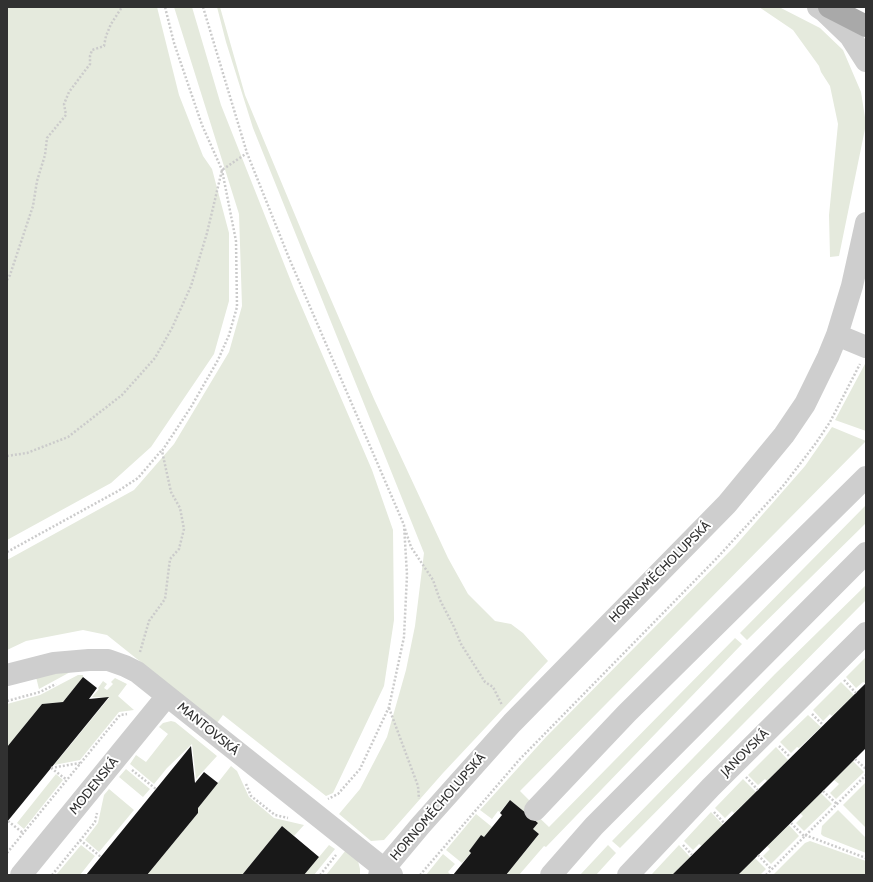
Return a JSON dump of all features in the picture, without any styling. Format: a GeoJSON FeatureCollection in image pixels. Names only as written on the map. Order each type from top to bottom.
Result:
{"type":"FeatureCollection","features":[{"type":"Feature","properties":{"kind":"main road"},"geometry":{"type":"LineString","coordinates":[[828,7],[866,26]]}},
{"type":"Feature","properties":{"kind":"street"},"geometry":{"type":"LineString","coordinates":[[818,7],[850,36],[866,61]]}},
{"type":"Feature","properties":{"kind":"street","name":"HORNOMĚCHOLUPSKÁ"},"geometry":{"type":"LineString","coordinates":[[385,873],[420,826],[512,723],[710,522],[761,464],[784,435],[805,404],[837,335],[852,286],[866,223]]}},
{"type":"Feature","properties":{"kind":"street"},"geometry":{"type":"LineString","coordinates":[[837,335],[864,352]]}},
{"type":"Feature","properties":{"kind":"street"},"geometry":{"type":"LineString","coordinates":[[535,810],[627,713],[866,477]]}},
{"type":"Feature","properties":{"kind":"street"},"geometry":{"type":"LineString","coordinates":[[551,875],[594,826],[866,553]]}},
{"type":"Feature","properties":{"kind":"street","name":"JANOVSKÁ"},"geometry":{"type":"LineString","coordinates":[[628,875],[711,787],[866,633]]}},
{"type":"Feature","properties":{"kind":"street","name":"MANTOVSKÁ"},"geometry":{"type":"LineString","coordinates":[[7,675],[54,663],[90,660],[108,660],[137,672],[385,873]]}},
{"type":"Feature","properties":{"kind":"street","name":"MODENSKÁ"},"geometry":{"type":"LineString","coordinates":[[21,875],[167,696]]}},
{"type":"Feature","properties":{"kind":"path"},"geometry":{"type":"LineString","coordinates":[[7,280],[33,206],[37,181],[45,155],[47,138],[66,115],[64,104],[69,92],[90,64],[92,50],[104,46],[111,24],[122,7]]}},
{"type":"Feature","properties":{"kind":"path"},"geometry":{"type":"LineString","coordinates":[[7,552],[118,492],[138,478],[162,451],[191,407],[218,360],[229,335],[237,307],[236,241],[222,170],[199,117],[174,43],[165,7]]}},
{"type":"Feature","properties":{"kind":"path"},"geometry":{"type":"LineString","coordinates":[[203,7],[247,153],[289,258],[404,525],[411,546],[433,580],[440,600],[454,626],[461,644],[485,682],[493,688],[512,723]]}},
{"type":"Feature","properties":{"kind":"path"},"geometry":{"type":"LineString","coordinates":[[7,456],[27,453],[68,437],[122,395],[155,358],[172,328],[191,286],[207,233],[222,170],[247,153]]}},
{"type":"Feature","properties":{"kind":"path"},"geometry":{"type":"LineString","coordinates":[[420,875],[520,759],[717,558],[782,486],[816,443],[830,422],[864,352]]}},
{"type":"Feature","properties":{"kind":"path"},"geometry":{"type":"LineString","coordinates":[[137,672],[138,658],[144,638],[150,621],[165,599],[170,559],[179,549],[184,529],[180,508],[171,492],[162,451]]}},
{"type":"Feature","properties":{"kind":"path"},"geometry":{"type":"LineString","coordinates":[[338,794],[360,769],[388,708],[404,637],[407,575],[404,525]]}},
{"type":"Feature","properties":{"kind":"path"},"geometry":{"type":"LineString","coordinates":[[841,677],[856,693]]}},
{"type":"Feature","properties":{"kind":"path"},"geometry":{"type":"LineString","coordinates":[[7,701],[40,692],[58,682]]}},
{"type":"Feature","properties":{"kind":"path"},"geometry":{"type":"LineString","coordinates":[[7,853],[120,715],[138,712],[143,707],[152,714]]}},
{"type":"Feature","properties":{"kind":"path"},"geometry":{"type":"LineString","coordinates":[[388,708],[418,786],[420,826]]}},
{"type":"Feature","properties":{"kind":"path"},"geometry":{"type":"LineString","coordinates":[[808,710],[823,725]]}},
{"type":"Feature","properties":{"kind":"path"},"geometry":{"type":"LineString","coordinates":[[775,742],[790,758]]}},
{"type":"Feature","properties":{"kind":"path"},"geometry":{"type":"LineString","coordinates":[[855,759],[866,769]]}},
{"type":"Feature","properties":{"kind":"path"},"geometry":{"type":"LineString","coordinates":[[67,780],[51,768],[81,763]]}},
{"type":"Feature","properties":{"kind":"path"},"geometry":{"type":"LineString","coordinates":[[131,770],[156,789]]}},
{"type":"Feature","properties":{"kind":"path"},"geometry":{"type":"LineString","coordinates":[[744,774],[758,790]]}},
{"type":"Feature","properties":{"kind":"path"},"geometry":{"type":"LineString","coordinates":[[766,875],[866,775]]}},
{"type":"Feature","properties":{"kind":"path"},"geometry":{"type":"LineString","coordinates":[[246,783],[251,796],[275,815],[290,819]]}},
{"type":"Feature","properties":{"kind":"path"},"geometry":{"type":"LineString","coordinates":[[824,790],[837,804]]}},
{"type":"Feature","properties":{"kind":"path"},"geometry":{"type":"LineString","coordinates":[[52,875],[95,822],[99,808]]}},
{"type":"Feature","properties":{"kind":"path"},"geometry":{"type":"LineString","coordinates":[[710,808],[724,823]]}},
{"type":"Feature","properties":{"kind":"path"},"geometry":{"type":"LineString","coordinates":[[8,820],[24,833]]}},
{"type":"Feature","properties":{"kind":"path"},"geometry":{"type":"LineString","coordinates":[[791,823],[805,836],[866,858]]}},
{"type":"Feature","properties":{"kind":"path"},"geometry":{"type":"LineString","coordinates":[[80,840],[101,857]]}},
{"type":"Feature","properties":{"kind":"path"},"geometry":{"type":"LineString","coordinates":[[679,841],[692,855]]}},
{"type":"Feature","properties":{"kind":"path"},"geometry":{"type":"LineString","coordinates":[[320,875],[340,850]]}},
{"type":"Feature","properties":{"kind":"path"},"geometry":{"type":"LineString","coordinates":[[758,855],[771,870]]}},
{"type":"Feature","properties":{"kind":"shaded area"},"geometry":{"type":"Polygon","coordinates":[[[7,7],[157,7],[179,95],[203,156],[212,169],[229,233],[229,301],[214,354],[151,447],[111,483],[7,540],[7,7]]]}},
{"type":"Feature","properties":{"kind":"shaded area"},"geometry":{"type":"Polygon","coordinates":[[[174,7],[192,7],[221,105],[294,289],[372,470],[393,530],[394,620],[384,686],[333,793],[326,796],[223,715],[217,723],[107,635],[83,630],[26,641],[7,650],[7,560],[134,490],[174,444],[229,352],[242,306],[239,214],[174,7]]]}},
{"type":"Feature","properties":{"kind":"shaded area"},"geometry":{"type":"Polygon","coordinates":[[[217,7],[220,7],[245,95],[310,251],[374,399],[448,558],[468,594],[495,621],[511,624],[523,633],[548,661],[443,773],[384,840],[371,841],[339,814],[360,789],[387,737],[406,670],[415,626],[424,553],[253,128],[226,42],[217,7]]]}},
{"type":"Feature","properties":{"kind":"shaded area"},"geometry":{"type":"Polygon","coordinates":[[[759,7],[779,7],[820,28],[843,50],[861,92],[866,124],[839,256],[830,257],[829,215],[838,124],[830,86],[819,66],[793,30],[759,7]]]}},
{"type":"Feature","properties":{"kind":"shaded area"},"geometry":{"type":"Polygon","coordinates":[[[866,362],[866,431],[835,420],[866,362]]]}},
{"type":"Feature","properties":{"kind":"shaded area"},"geometry":{"type":"Polygon","coordinates":[[[832,427],[866,441],[520,791],[531,802],[527,806],[549,827],[735,638],[742,644],[546,847],[544,846],[519,875],[506,875],[539,834],[533,829],[538,823],[510,800],[492,819],[480,810],[546,737],[735,546],[805,466],[832,427]]]}},
{"type":"Feature","properties":{"kind":"shaded area"},"geometry":{"type":"Polygon","coordinates":[[[866,505],[866,523],[747,640],[740,633],[866,505]]]}},
{"type":"Feature","properties":{"kind":"shaded area"},"geometry":{"type":"Polygon","coordinates":[[[866,585],[866,600],[620,848],[612,841],[775,674],[866,585]]]}},
{"type":"Feature","properties":{"kind":"shaded area"},"geometry":{"type":"Polygon","coordinates":[[[866,657],[866,683],[863,682],[856,688],[846,677],[866,657]]]}},
{"type":"Feature","properties":{"kind":"shaded area"},"geometry":{"type":"Polygon","coordinates":[[[74,670],[39,689],[36,677],[74,670]]]}},
{"type":"Feature","properties":{"kind":"shaded area"},"geometry":{"type":"Polygon","coordinates":[[[78,675],[83,675],[83,677],[63,702],[42,704],[7,747],[7,704],[40,695],[78,675]]]}},
{"type":"Feature","properties":{"kind":"shaded area"},"geometry":{"type":"Polygon","coordinates":[[[115,678],[127,684],[118,696],[134,710],[119,712],[80,760],[54,765],[109,698],[92,697],[99,689],[98,688],[103,681],[107,684],[104,688],[107,690],[113,684],[111,682],[115,678]]]}},
{"type":"Feature","properties":{"kind":"shaded area"},"geometry":{"type":"Polygon","coordinates":[[[841,682],[854,695],[832,716],[830,714],[823,721],[813,710],[841,682]]]}},
{"type":"Feature","properties":{"kind":"shaded area"},"geometry":{"type":"Polygon","coordinates":[[[808,715],[821,727],[799,748],[797,747],[791,753],[780,742],[808,715]]]}},
{"type":"Feature","properties":{"kind":"shaded area"},"geometry":{"type":"Polygon","coordinates":[[[171,721],[175,722],[217,756],[196,779],[192,744],[167,768],[154,784],[130,764],[136,755],[146,762],[168,734],[159,727],[163,723],[171,721]]]}},
{"type":"Feature","properties":{"kind":"shaded area"},"geometry":{"type":"Polygon","coordinates":[[[776,747],[788,760],[767,781],[765,779],[758,785],[748,775],[776,747]]]}},
{"type":"Feature","properties":{"kind":"shaded area"},"geometry":{"type":"Polygon","coordinates":[[[853,761],[864,772],[836,799],[830,793],[839,784],[834,780],[853,761]]]}},
{"type":"Feature","properties":{"kind":"shaded area"},"geometry":{"type":"Polygon","coordinates":[[[231,766],[237,771],[249,797],[274,818],[304,825],[294,836],[282,826],[242,875],[147,875],[198,813],[198,808],[231,766]]]}},
{"type":"Feature","properties":{"kind":"shaded area"},"geometry":{"type":"Polygon","coordinates":[[[126,769],[150,789],[143,797],[119,777],[126,769]]]}},
{"type":"Feature","properties":{"kind":"shaded area"},"geometry":{"type":"Polygon","coordinates":[[[56,774],[63,780],[24,829],[17,823],[56,774]]]}},
{"type":"Feature","properties":{"kind":"shaded area"},"geometry":{"type":"Polygon","coordinates":[[[743,779],[756,792],[734,813],[732,811],[725,818],[715,808],[743,779]]]}},
{"type":"Feature","properties":{"kind":"shaded area"},"geometry":{"type":"Polygon","coordinates":[[[866,782],[866,828],[843,805],[866,782]]]}},
{"type":"Feature","properties":{"kind":"shaded area"},"geometry":{"type":"Polygon","coordinates":[[[109,789],[134,810],[99,852],[85,840],[98,823],[104,795],[109,789]]]}},
{"type":"Feature","properties":{"kind":"shaded area"},"geometry":{"type":"Polygon","coordinates":[[[821,793],[832,804],[804,831],[796,823],[803,816],[800,813],[821,793]]]}},
{"type":"Feature","properties":{"kind":"shaded area"},"geometry":{"type":"Polygon","coordinates":[[[838,810],[865,837],[866,836],[866,853],[821,834],[822,826],[838,810]]]}},
{"type":"Feature","properties":{"kind":"shaded area"},"geometry":{"type":"Polygon","coordinates":[[[711,812],[723,825],[702,846],[699,844],[693,850],[684,841],[711,812]]]}},
{"type":"Feature","properties":{"kind":"shaded area"},"geometry":{"type":"Polygon","coordinates":[[[476,814],[492,827],[484,837],[481,835],[469,851],[471,853],[462,863],[446,850],[476,814]]]}},
{"type":"Feature","properties":{"kind":"shaded area"},"geometry":{"type":"Polygon","coordinates":[[[789,825],[799,836],[771,864],[763,856],[770,849],[767,846],[789,825]]]}},
{"type":"Feature","properties":{"kind":"shaded area"},"geometry":{"type":"Polygon","coordinates":[[[810,841],[866,861],[866,875],[773,875],[805,843],[810,841]]]}},
{"type":"Feature","properties":{"kind":"shaded area"},"geometry":{"type":"Polygon","coordinates":[[[81,845],[95,856],[80,875],[56,875],[81,845]]]}},
{"type":"Feature","properties":{"kind":"shaded area"},"geometry":{"type":"Polygon","coordinates":[[[329,845],[335,849],[314,875],[304,875],[329,845]]]}},
{"type":"Feature","properties":{"kind":"shaded area"},"geometry":{"type":"Polygon","coordinates":[[[608,845],[616,853],[596,875],[580,875],[608,845]]]}},
{"type":"Feature","properties":{"kind":"shaded area"},"geometry":{"type":"Polygon","coordinates":[[[679,845],[690,857],[672,875],[652,874],[679,845]]]}},
{"type":"Feature","properties":{"kind":"shaded area"},"geometry":{"type":"Polygon","coordinates":[[[346,850],[358,861],[360,875],[326,875],[346,850]]]}},
{"type":"Feature","properties":{"kind":"shaded area"},"geometry":{"type":"Polygon","coordinates":[[[443,854],[455,864],[448,872],[450,874],[426,875],[443,854]]]}},
{"type":"Feature","properties":{"kind":"shaded area"},"geometry":{"type":"Polygon","coordinates":[[[755,858],[766,869],[760,875],[738,875],[755,858]]]}},
{"type":"Feature","properties":{"kind":"building"},"geometry":{"type":"Polygon","coordinates":[[[83,677],[97,688],[89,699],[109,697],[7,822],[7,747],[42,704],[63,702],[83,677]]]}},
{"type":"Feature","properties":{"kind":"building"},"geometry":{"type":"Polygon","coordinates":[[[866,683],[866,748],[823,791],[738,875],[672,875],[866,683]]]}},
{"type":"Feature","properties":{"kind":"building"},"geometry":{"type":"Polygon","coordinates":[[[191,746],[195,783],[204,772],[218,783],[198,808],[198,813],[147,875],[86,875],[191,746]]]}},
{"type":"Feature","properties":{"kind":"building"},"geometry":{"type":"Polygon","coordinates":[[[510,800],[538,823],[533,829],[539,834],[506,875],[453,875],[471,853],[469,851],[481,835],[484,837],[502,815],[500,813],[510,800]]]}},
{"type":"Feature","properties":{"kind":"building"},"geometry":{"type":"Polygon","coordinates":[[[282,826],[319,857],[304,875],[242,875],[282,826]]]}}]}
